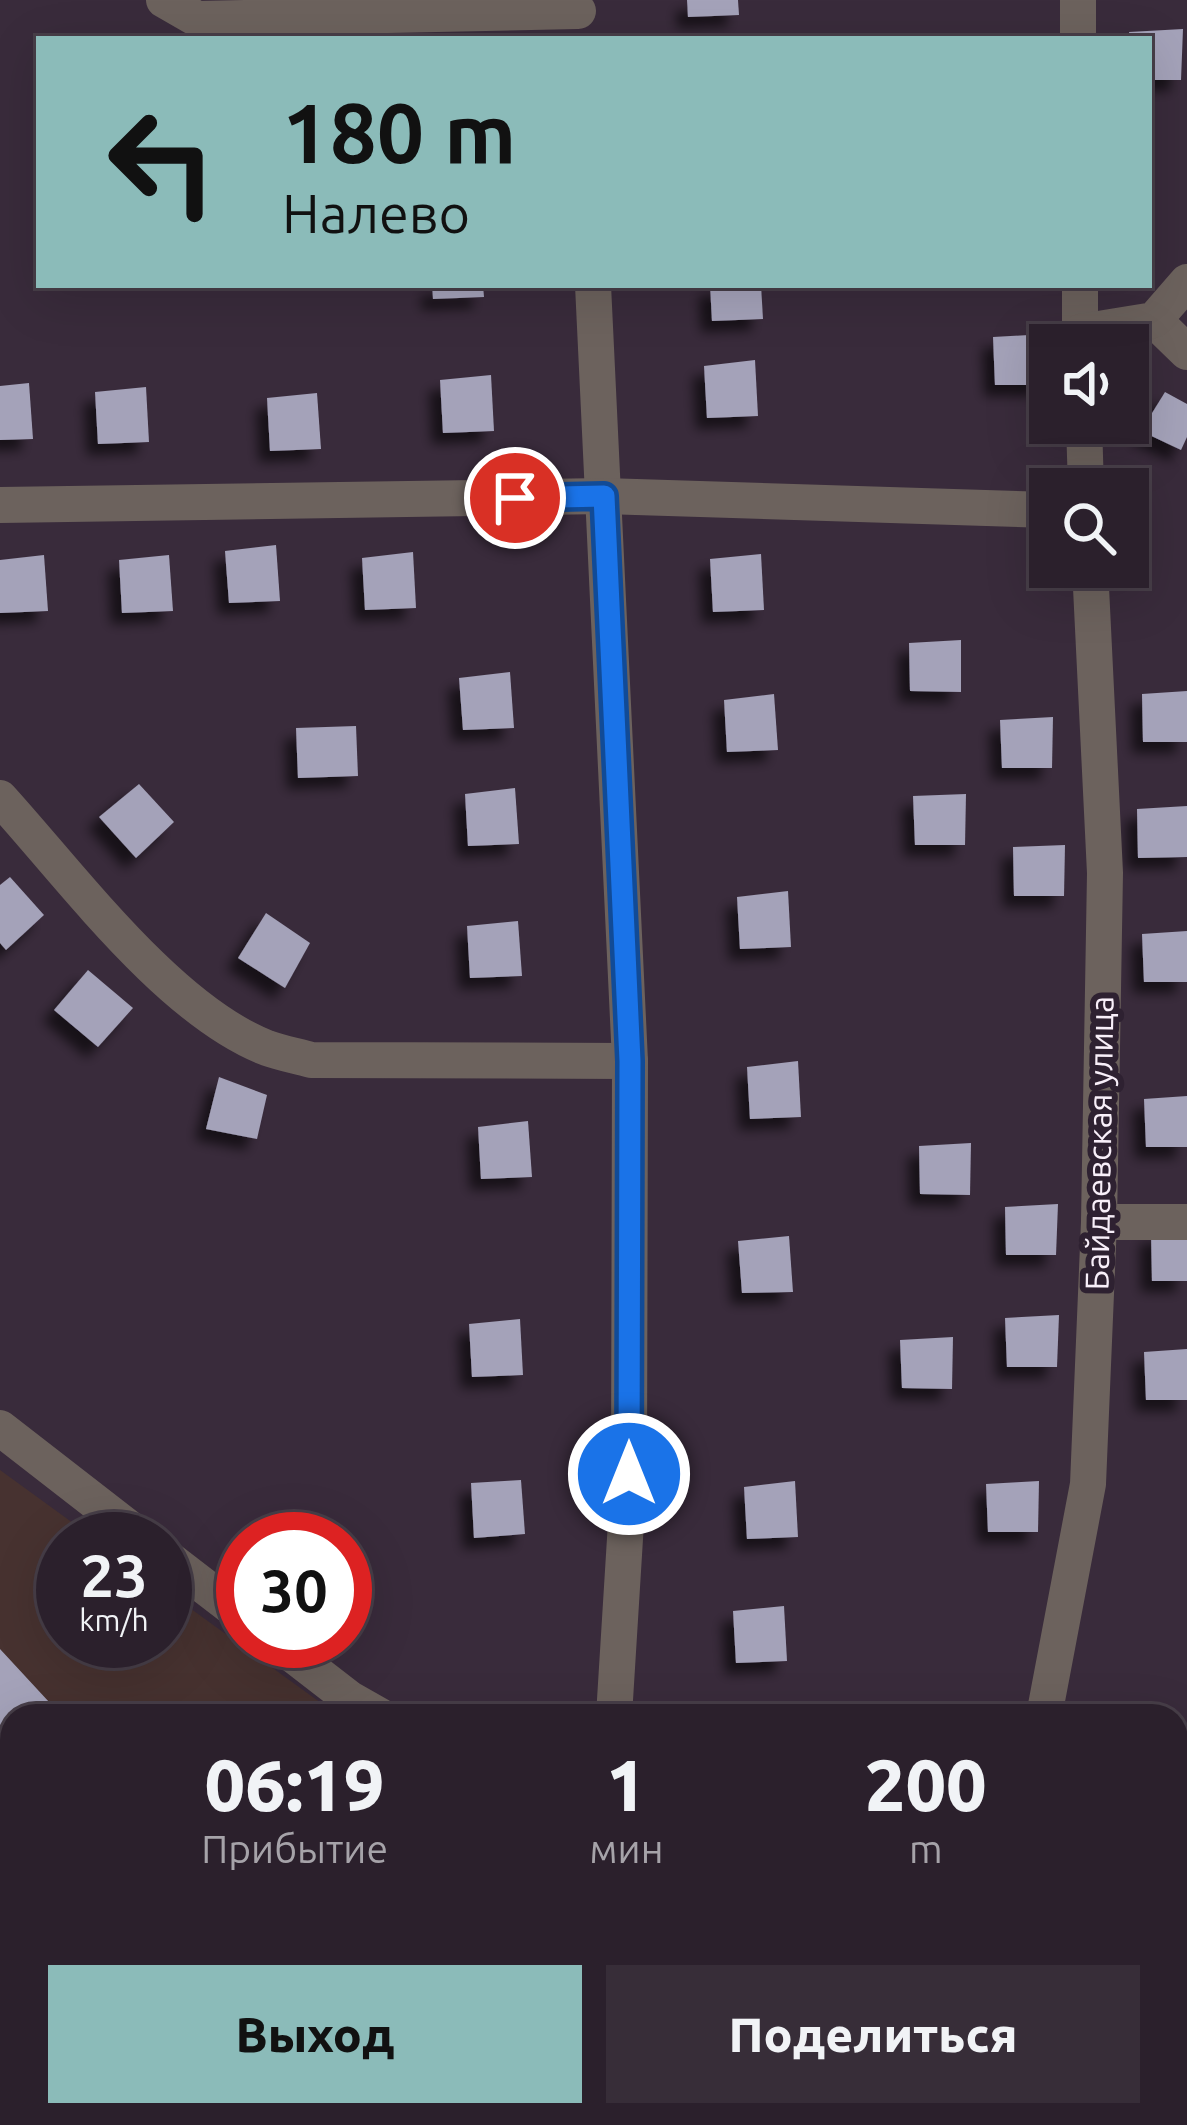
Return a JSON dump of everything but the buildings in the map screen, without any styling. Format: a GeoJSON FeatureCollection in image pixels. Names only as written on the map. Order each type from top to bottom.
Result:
{"type":"FeatureCollection","features":[{"type":"Feature","properties":{"kind":"street"},"geometry":{"type":"LineString","coordinates":[[164,0],[197,19],[578,16]]}},
{"type":"Feature","properties":{"kind":"street"},"geometry":{"type":"LineString","coordinates":[[1078,0],[1078,36]]}},
{"type":"Feature","properties":{"kind":"street"},"geometry":{"type":"LineString","coordinates":[[1138,324],[1154,320],[1187,281]]}},
{"type":"Feature","properties":{"kind":"street"},"geometry":{"type":"LineString","coordinates":[[592,288],[630,1061],[629,1474],[615,1704]]}},
{"type":"Feature","properties":{"kind":"street"},"geometry":{"type":"LineString","coordinates":[[1079,288],[1080,324]]}},
{"type":"Feature","properties":{"kind":"street"},"geometry":{"type":"LineString","coordinates":[[1154,320],[1187,352]]}},
{"type":"Feature","properties":{"kind":"street"},"geometry":{"type":"LineString","coordinates":[[0,505],[604,496],[1029,509]]}},
{"type":"Feature","properties":{"kind":"street","name":"Байдаевская улица"},"geometry":{"type":"LineString","coordinates":[[1046,1704],[1088,1484],[1099,1222],[1105,873],[1091,588]]}},
{"type":"Feature","properties":{"kind":"street"},"geometry":{"type":"LineString","coordinates":[[0,797],[159,974],[192,1004],[267,1048],[311,1060],[630,1061]]}},
{"type":"Feature","properties":{"kind":"street"},"geometry":{"type":"LineString","coordinates":[[1099,1222],[1187,1222]]}},
{"type":"Feature","properties":{"kind":"street"},"geometry":{"type":"LineString","coordinates":[[0,1428],[108,1512]]}},
{"type":"Feature","properties":{"kind":"street"},"geometry":{"type":"LineString","coordinates":[[192,1577],[216,1595]]}},
{"type":"Feature","properties":{"kind":"street"},"geometry":{"type":"LineString","coordinates":[[309,1668],[358,1704]]}},
{"type":"Feature","properties":{"kind":"shaded area"},"geometry":{"type":"Polygon","coordinates":[[[0,1470],[58,1512],[36,1512],[36,1668],[192,1668],[192,1610],[216,1627],[216,1668],[273,1668],[322,1704],[0,1704],[0,1470]]]}},
{"type":"Feature","properties":{"kind":"route"},"geometry":{"type":"LineString","coordinates":[[515,498],[604,496],[630,1061],[629,1474]]}}]}
